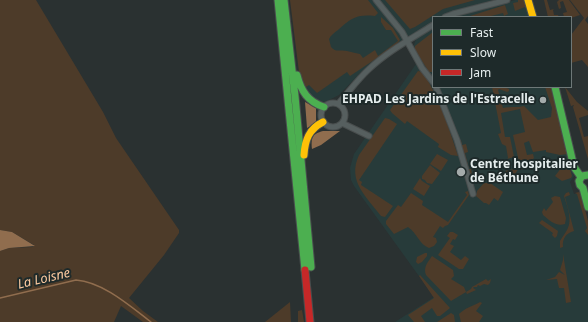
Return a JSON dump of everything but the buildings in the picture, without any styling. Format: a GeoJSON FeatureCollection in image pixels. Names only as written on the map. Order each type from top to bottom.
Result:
{"type":"FeatureCollection","features":[{"type":"Feature","properties":{"kind":"main road"},"geometry":{"type":"LineString","coordinates":[[278,0],[310,322]]}},
{"type":"Feature","properties":{"kind":"main road"},"geometry":{"type":"LineString","coordinates":[[284,0],[316,322]]}},
{"type":"Feature","properties":{"kind":"main road"},"geometry":{"type":"LineString","coordinates":[[528,0],[533,16]]}},
{"type":"Feature","properties":{"kind":"main road"},"geometry":{"type":"LineString","coordinates":[[532,0],[537,16]]}},
{"type":"Feature","properties":{"kind":"main road"},"geometry":{"type":"LineString","coordinates":[[287,24],[292,39],[299,85],[309,100],[318,106],[324,107]]}},
{"type":"Feature","properties":{"kind":"main road"},"geometry":{"type":"LineString","coordinates":[[555,88],[573,162],[584,176],[579,183],[585,188],[588,207]]}},
{"type":"Feature","properties":{"kind":"main road"},"geometry":{"type":"LineString","coordinates":[[304,190],[304,148],[307,136],[312,128],[322,122]]}},
{"type":"Feature","properties":{"kind":"street"},"geometry":{"type":"LineString","coordinates":[[376,0],[399,28],[422,68],[432,81]]}},
{"type":"Feature","properties":{"kind":"street"},"geometry":{"type":"LineString","coordinates":[[448,16],[507,0]]}},
{"type":"Feature","properties":{"kind":"street"},"geometry":{"type":"LineString","coordinates":[[338,104],[370,68],[406,40],[432,26]]}},
{"type":"Feature","properties":{"kind":"street"},"geometry":{"type":"LineString","coordinates":[[436,88],[457,140],[473,194]]}},
{"type":"Feature","properties":{"kind":"street"},"geometry":{"type":"LineString","coordinates":[[343,109],[338,104],[330,104],[324,107],[321,114],[322,122],[328,127],[339,126],[343,120],[343,109],[347,94]]}},
{"type":"Feature","properties":{"kind":"street"},"geometry":{"type":"LineString","coordinates":[[343,120],[351,127],[369,136]]}},
{"type":"Feature","properties":{"kind":"shaded area"},"geometry":{"type":"Polygon","coordinates":[[[0,0],[36,0],[103,112],[116,138],[179,230],[179,233],[164,255],[129,298],[158,322],[143,322],[121,306],[114,322],[0,322],[0,251],[9,248],[33,247],[34,245],[12,232],[0,230],[0,0]]]}},
{"type":"Feature","properties":{"kind":"shaded area"},"geometry":{"type":"Polygon","coordinates":[[[290,0],[368,0],[378,13],[375,16],[359,16],[347,22],[334,33],[329,39],[331,47],[335,50],[345,50],[360,54],[363,58],[375,50],[378,56],[398,41],[391,30],[386,30],[381,22],[381,17],[393,28],[400,40],[395,46],[350,76],[347,72],[317,93],[309,85],[303,89],[299,72],[290,0]]]}},
{"type":"Feature","properties":{"kind":"shaded area"},"geometry":{"type":"Polygon","coordinates":[[[292,0],[493,0],[447,13],[442,16],[432,16],[432,23],[401,41],[367,66],[339,95],[325,102],[313,98],[304,88],[292,0]]]}},
{"type":"Feature","properties":{"kind":"shaded area"},"geometry":{"type":"Polygon","coordinates":[[[385,0],[475,0],[443,9],[410,29],[385,0]]]}},
{"type":"Feature","properties":{"kind":"shaded area"},"geometry":{"type":"Polygon","coordinates":[[[515,0],[525,0],[531,16],[456,16],[515,0]]]}},
{"type":"Feature","properties":{"kind":"shaded area"},"geometry":{"type":"Polygon","coordinates":[[[518,0],[525,0],[528,10],[525,7],[515,11],[513,3],[518,2],[518,0]]]}},
{"type":"Feature","properties":{"kind":"shaded area"},"geometry":{"type":"Polygon","coordinates":[[[544,0],[547,0],[550,10],[554,9],[554,15],[558,16],[548,16],[544,0]]]}},
{"type":"Feature","properties":{"kind":"shaded area"},"geometry":{"type":"Polygon","coordinates":[[[559,0],[569,0],[580,15],[572,18],[572,16],[564,16],[563,13],[567,12],[563,1],[560,2],[561,8],[559,9],[557,2],[559,0]]]}},
{"type":"Feature","properties":{"kind":"shaded area"},"geometry":{"type":"Polygon","coordinates":[[[570,0],[588,0],[588,16],[585,20],[588,24],[588,67],[582,60],[572,63],[572,34],[584,18],[570,0]]]}},
{"type":"Feature","properties":{"kind":"shaded area"},"geometry":{"type":"Polygon","coordinates":[[[505,5],[508,14],[504,16],[503,13],[491,16],[470,16],[505,5]]]}},
{"type":"Feature","properties":{"kind":"shaded area","name":"Centre hospitalier de Béthune"},"geometry":{"type":"Polygon","coordinates":[[[432,29],[432,88],[551,88],[569,158],[569,164],[574,176],[570,182],[574,194],[579,193],[588,224],[588,322],[395,322],[434,297],[354,186],[351,180],[350,168],[354,154],[416,64],[414,45],[416,39],[432,29]]]}},
{"type":"Feature","properties":{"kind":"shaded area"},"geometry":{"type":"Polygon","coordinates":[[[432,33],[432,72],[429,72],[415,50],[415,46],[432,33]]]}},
{"type":"Feature","properties":{"kind":"shaded area"},"geometry":{"type":"Polygon","coordinates":[[[418,71],[423,72],[439,103],[458,156],[451,155],[438,147],[439,144],[407,121],[405,124],[390,110],[418,71]]]}},
{"type":"Feature","properties":{"kind":"shaded area"},"geometry":{"type":"Polygon","coordinates":[[[492,88],[509,89],[507,92],[498,90],[503,108],[524,106],[538,120],[551,117],[552,108],[545,88],[552,88],[568,154],[560,155],[546,152],[546,150],[533,152],[529,141],[524,143],[527,155],[533,154],[534,158],[532,160],[519,162],[513,135],[525,132],[520,109],[501,113],[505,137],[510,137],[514,157],[507,159],[506,146],[502,144],[498,134],[501,133],[492,88]]]}},
{"type":"Feature","properties":{"kind":"shaded area"},"geometry":{"type":"Polygon","coordinates":[[[565,88],[577,102],[588,111],[588,115],[579,118],[584,137],[588,136],[588,159],[573,107],[574,105],[571,106],[565,88]]]}},
{"type":"Feature","properties":{"kind":"shaded area"},"geometry":{"type":"Polygon","coordinates":[[[305,102],[316,108],[316,123],[307,128],[305,102]]]}},
{"type":"Feature","properties":{"kind":"shaded area"},"geometry":{"type":"Polygon","coordinates":[[[385,118],[397,124],[359,180],[362,182],[361,185],[393,206],[385,217],[381,216],[364,195],[355,173],[359,155],[385,118]]]}},
{"type":"Feature","properties":{"kind":"shaded area"},"geometry":{"type":"Polygon","coordinates":[[[323,131],[340,131],[321,145],[312,149],[314,135],[323,131]]]}},
{"type":"Feature","properties":{"kind":"shaded area"},"geometry":{"type":"Polygon","coordinates":[[[459,140],[461,140],[462,145],[466,144],[468,152],[465,153],[469,169],[471,169],[472,174],[470,175],[459,140]]]}},
{"type":"Feature","properties":{"kind":"shaded area"},"geometry":{"type":"Polygon","coordinates":[[[437,154],[448,160],[441,171],[430,164],[437,154]]]}},
{"type":"Feature","properties":{"kind":"shaded area"},"geometry":{"type":"Polygon","coordinates":[[[568,162],[572,176],[571,178],[562,181],[555,176],[565,163],[568,162]]]}},
{"type":"Feature","properties":{"kind":"shaded area"},"geometry":{"type":"Polygon","coordinates":[[[430,165],[440,173],[432,184],[427,183],[422,179],[422,176],[430,165]]]}},
{"type":"Feature","properties":{"kind":"shaded area"},"geometry":{"type":"Polygon","coordinates":[[[523,167],[522,170],[519,168],[513,177],[505,171],[523,167]]]}},
{"type":"Feature","properties":{"kind":"shaded area"},"geometry":{"type":"Polygon","coordinates":[[[420,178],[430,186],[424,196],[413,189],[420,178]]]}},
{"type":"Feature","properties":{"kind":"shaded area"},"geometry":{"type":"Polygon","coordinates":[[[484,183],[490,183],[503,192],[498,201],[494,198],[489,205],[484,203],[476,196],[477,191],[484,183]]]}},
{"type":"Feature","properties":{"kind":"shaded area"},"geometry":{"type":"Polygon","coordinates":[[[468,191],[469,195],[448,225],[443,228],[440,226],[433,237],[436,238],[437,242],[434,246],[429,248],[426,246],[408,227],[394,234],[386,224],[386,221],[398,205],[401,207],[411,193],[423,201],[422,205],[448,222],[467,195],[465,192],[468,191]]]}},
{"type":"Feature","properties":{"kind":"shaded area"},"geometry":{"type":"Polygon","coordinates":[[[569,192],[570,195],[565,197],[574,231],[565,237],[563,247],[560,248],[560,241],[569,226],[569,213],[564,196],[569,192]]]}},
{"type":"Feature","properties":{"kind":"shaded area"},"geometry":{"type":"Polygon","coordinates":[[[579,192],[581,194],[588,221],[588,235],[585,231],[587,228],[577,194],[575,193],[579,192]]]}},
{"type":"Feature","properties":{"kind":"shaded area"},"geometry":{"type":"Polygon","coordinates":[[[555,196],[560,197],[566,218],[565,224],[562,225],[550,221],[543,215],[542,212],[544,208],[546,211],[553,202],[551,198],[555,196]]]}},
{"type":"Feature","properties":{"kind":"shaded area"},"geometry":{"type":"Polygon","coordinates":[[[542,220],[558,231],[555,238],[552,235],[553,233],[539,223],[542,220]]]}},
{"type":"Feature","properties":{"kind":"shaded area"},"geometry":{"type":"Polygon","coordinates":[[[0,230],[12,232],[35,246],[9,248],[0,251],[0,230]]]}},
{"type":"Feature","properties":{"kind":"shaded area"},"geometry":{"type":"Polygon","coordinates":[[[450,232],[458,235],[450,244],[454,246],[450,252],[461,260],[465,256],[469,259],[463,269],[459,269],[438,255],[450,238],[447,236],[450,232]]]}},
{"type":"Feature","properties":{"kind":"shaded area"},"geometry":{"type":"Polygon","coordinates":[[[427,253],[427,256],[418,264],[416,262],[417,257],[427,253]]]}},
{"type":"Feature","properties":{"kind":"shaded area"},"geometry":{"type":"Polygon","coordinates":[[[563,254],[571,302],[566,303],[564,288],[559,288],[557,279],[546,280],[555,277],[559,272],[565,275],[560,270],[563,254]]]}},
{"type":"Feature","properties":{"kind":"shaded area"},"geometry":{"type":"Polygon","coordinates":[[[432,256],[453,270],[454,276],[451,279],[464,287],[466,292],[451,301],[426,275],[426,267],[432,256]]]}},
{"type":"Feature","properties":{"kind":"shaded area"},"geometry":{"type":"Polygon","coordinates":[[[420,275],[450,308],[440,316],[437,316],[432,308],[421,316],[425,322],[414,322],[408,315],[434,298],[419,276],[420,275]]]}},
{"type":"Feature","properties":{"kind":"shaded area"},"geometry":{"type":"Polygon","coordinates":[[[486,279],[488,281],[491,279],[488,285],[478,285],[477,287],[473,288],[476,290],[467,294],[466,292],[486,279]]]}},
{"type":"Feature","properties":{"kind":"shaded area"},"geometry":{"type":"Polygon","coordinates":[[[290,302],[291,322],[265,322],[290,302]]]}},
{"type":"Feature","properties":{"kind":"shaded area"},"geometry":{"type":"Polygon","coordinates":[[[480,302],[482,303],[476,311],[483,316],[479,322],[461,322],[459,314],[480,302]]]}},
{"type":"Feature","properties":{"kind":"shaded area"},"geometry":{"type":"Polygon","coordinates":[[[302,310],[304,322],[298,322],[298,311],[302,310]]]}},
{"type":"Feature","properties":{"kind":"shaded area"},"geometry":{"type":"Polygon","coordinates":[[[451,313],[454,315],[455,322],[437,322],[451,313]]]}},
{"type":"Feature","properties":{"kind":"waterway","name":"La Loisne"},"geometry":{"type":"LineString","coordinates":[[0,298],[76,280],[96,285],[106,290],[125,302],[151,322]]}},
{"type":"Feature","properties":{"kind":"traffic: fast"},"geometry":{"type":"LineString","coordinates":[[278,0],[305,270]]}},
{"type":"Feature","properties":{"kind":"traffic: fast"},"geometry":{"type":"LineString","coordinates":[[284,0],[295,96],[311,267]]}},
{"type":"Feature","properties":{"kind":"traffic: fast"},"geometry":{"type":"LineString","coordinates":[[297,75],[303,91],[309,99],[324,107]]}},
{"type":"Feature","properties":{"kind":"traffic: fast"},"geometry":{"type":"LineString","coordinates":[[555,88],[574,167],[581,177]]}},
{"type":"Feature","properties":{"kind":"traffic: fast"},"geometry":{"type":"LineString","coordinates":[[588,175],[582,176],[579,181],[583,188],[588,207]]}},
{"type":"Feature","properties":{"kind":"traffic: slow"},"geometry":{"type":"LineString","coordinates":[[528,0],[533,16]]}},
{"type":"Feature","properties":{"kind":"traffic: slow"},"geometry":{"type":"LineString","coordinates":[[304,155],[305,144],[311,132],[323,122]]}},
{"type":"Feature","properties":{"kind":"traffic: jam"},"geometry":{"type":"LineString","coordinates":[[305,270],[310,322]]}},
{"type":"Feature","properties":{"kind":"place","name":"EHPAD Les Jardins de l'Estracelle"},"geometry":{"type":"Point","coordinates":[543,100]}},
{"type":"Feature","properties":{"kind":"place","name":"Centre hospitalier de Béthune"},"geometry":{"type":"Point","coordinates":[461,172]}}]}
